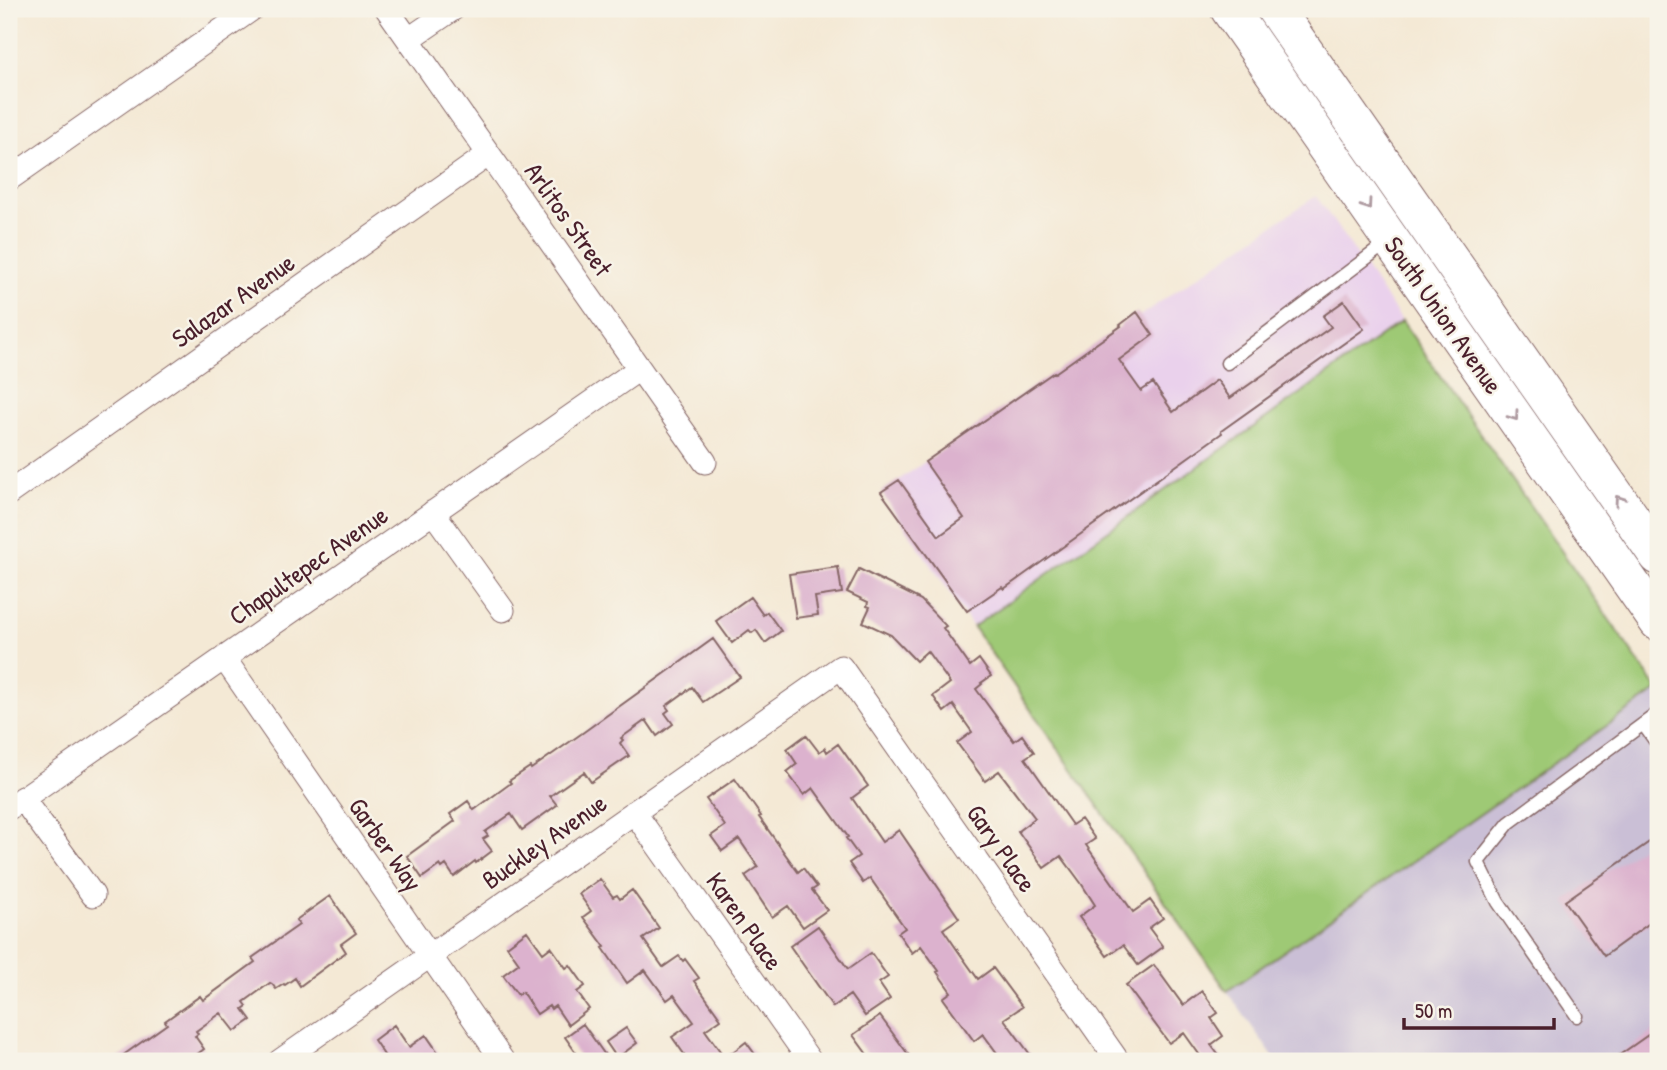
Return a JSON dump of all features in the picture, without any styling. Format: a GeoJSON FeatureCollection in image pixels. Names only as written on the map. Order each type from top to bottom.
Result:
{"type":"FeatureCollection","features":[{"type":"Feature","properties":{"kind":"main road","name":"South Union Avenue"},"geometry":{"type":"LineString","coordinates":[[1275,9],[1658,556]]}},
{"type":"Feature","properties":{"kind":"main road","name":"South Union Avenue"},"geometry":{"type":"LineString","coordinates":[[1237,19],[1658,622]]}},
{"type":"Feature","properties":{"kind":"main road"},"geometry":{"type":"LineString","coordinates":[[1237,19],[1270,37],[1360,163],[1392,177]]}},
{"type":"Feature","properties":{"kind":"main road"},"geometry":{"type":"LineString","coordinates":[[1391,240],[1415,244],[1492,352],[1520,359]]}},
{"type":"Feature","properties":{"kind":"street"},"geometry":{"type":"LineString","coordinates":[[9,179],[252,9]]}},
{"type":"Feature","properties":{"kind":"street","name":"Arlitos Street"},"geometry":{"type":"LineString","coordinates":[[387,9],[705,462]]}},
{"type":"Feature","properties":{"kind":"street"},"geometry":{"type":"LineString","coordinates":[[408,39],[453,9]]}},
{"type":"Feature","properties":{"kind":"street","name":"Salazar Avenue"},"geometry":{"type":"LineString","coordinates":[[9,493],[489,153]]}},
{"type":"Feature","properties":{"kind":"street","name":"Chapultepec Avenue"},"geometry":{"type":"LineString","coordinates":[[15,803],[639,369]]}},
{"type":"Feature","properties":{"kind":"street"},"geometry":{"type":"LineString","coordinates":[[433,512],[503,610]]}},
{"type":"Feature","properties":{"kind":"street","name":"Garber Way"},"geometry":{"type":"LineString","coordinates":[[224,658],[503,1061]]}},
{"type":"Feature","properties":{"kind":"street","name":"Buckley Avenue"},"geometry":{"type":"LineString","coordinates":[[280,1061],[841,667]]}},
{"type":"Feature","properties":{"kind":"street","name":"Gary Place"},"geometry":{"type":"LineString","coordinates":[[841,667],[1118,1061]]}},
{"type":"Feature","properties":{"kind":"street"},"geometry":{"type":"LineString","coordinates":[[15,803],[93,895]]}},
{"type":"Feature","properties":{"kind":"street","name":"Karen Place"},"geometry":{"type":"LineString","coordinates":[[634,812],[810,1061]]}},
{"type":"Feature","properties":{"kind":"lane"},"geometry":{"type":"LineString","coordinates":[[1227,363],[1391,240]]}},
{"type":"Feature","properties":{"kind":"lane"},"geometry":{"type":"LineString","coordinates":[[1577,1016],[1498,902],[1478,862],[1509,823],[1658,713]]}},
{"type":"Feature","properties":{"kind":"lane"},"geometry":{"type":"LineString","coordinates":[[1643,724],[1658,745]]}},
{"type":"Feature","properties":{"kind":"shaded area"},"geometry":{"type":"Polygon","coordinates":[[[1316,196],[1402,321],[973,627],[881,492],[1316,196]]]}},
{"type":"Feature","properties":{"kind":"shaded area"},"geometry":{"type":"Polygon","coordinates":[[[1658,690],[1658,1061],[1276,1061],[1227,991],[1658,690]]]}},
{"type":"Feature","properties":{"kind":"green space"},"geometry":{"type":"Polygon","coordinates":[[[1402,321],[1658,690],[1227,991],[973,627],[1402,321]]]}},
{"type":"Feature","properties":{"kind":"building"},"geometry":{"type":"Polygon","coordinates":[[[1344,301],[1364,329],[1004,589],[1002,587],[967,611],[881,492],[899,480],[939,536],[964,518],[925,462],[1055,373],[1137,312],[1153,335],[1119,360],[1141,391],[1153,383],[1173,412],[1217,380],[1230,398],[1331,327],[1323,316],[1344,301]]]}},
{"type":"Feature","properties":{"kind":"building"},"geometry":{"type":"Polygon","coordinates":[[[838,567],[842,593],[815,597],[818,615],[796,618],[789,574],[838,567]]]}},
{"type":"Feature","properties":{"kind":"building"},"geometry":{"type":"Polygon","coordinates":[[[859,569],[921,600],[946,626],[943,628],[970,666],[979,659],[991,676],[976,689],[1014,741],[1022,735],[1034,752],[1025,758],[1072,825],[1081,819],[1095,839],[1086,845],[1133,912],[1150,900],[1163,918],[1149,928],[1163,947],[1138,965],[1123,945],[1107,956],[1079,917],[1095,905],[1081,883],[1061,856],[1044,868],[1018,831],[1035,818],[999,771],[985,781],[957,743],[972,732],[953,705],[944,712],[933,696],[950,683],[927,651],[916,661],[891,635],[863,622],[870,607],[867,606],[868,602],[847,592],[859,569]]]}},
{"type":"Feature","properties":{"kind":"building"},"geometry":{"type":"Polygon","coordinates":[[[750,597],[763,615],[767,612],[781,631],[765,643],[756,630],[752,633],[749,630],[732,643],[716,621],[750,597]]]}},
{"type":"Feature","properties":{"kind":"building"},"geometry":{"type":"Polygon","coordinates":[[[713,639],[740,677],[703,702],[692,687],[666,706],[669,710],[665,713],[673,724],[657,736],[646,720],[621,738],[623,740],[620,743],[629,756],[591,782],[584,772],[550,796],[557,805],[522,830],[511,814],[485,832],[488,836],[483,839],[492,851],[454,877],[446,865],[442,868],[440,865],[422,878],[407,856],[455,821],[450,814],[468,801],[474,810],[511,783],[509,781],[530,767],[531,769],[713,639]]]}},
{"type":"Feature","properties":{"kind":"building"},"geometry":{"type":"Polygon","coordinates":[[[806,735],[819,752],[825,748],[827,752],[838,744],[868,786],[852,798],[882,842],[899,830],[959,918],[943,929],[958,951],[978,979],[993,968],[1022,1007],[1004,1019],[1035,1061],[1003,1061],[983,1034],[974,1041],[943,998],[951,992],[937,972],[939,971],[921,946],[912,953],[898,933],[905,928],[870,878],[863,883],[849,863],[859,856],[846,838],[848,837],[813,788],[804,795],[787,772],[797,764],[787,749],[806,735]]]}},
{"type":"Feature","properties":{"kind":"building"},"geometry":{"type":"Polygon","coordinates":[[[735,779],[798,872],[803,868],[817,887],[812,890],[827,910],[803,927],[788,906],[772,917],[745,876],[758,867],[739,839],[722,851],[711,836],[725,826],[706,799],[735,779]]]}},
{"type":"Feature","properties":{"kind":"building"},"geometry":{"type":"Polygon","coordinates":[[[1658,836],[1658,917],[1604,956],[1565,901],[1658,836]]]}},
{"type":"Feature","properties":{"kind":"building"},"geometry":{"type":"Polygon","coordinates":[[[600,879],[613,897],[617,895],[620,899],[632,890],[659,928],[643,939],[663,967],[679,956],[683,961],[685,959],[699,978],[694,981],[721,1019],[705,1030],[725,1058],[746,1042],[760,1061],[689,1061],[672,1037],[694,1022],[674,995],[667,1000],[645,970],[627,983],[583,917],[591,911],[579,894],[600,879]]]}},
{"type":"Feature","properties":{"kind":"building"},"geometry":{"type":"Polygon","coordinates":[[[330,896],[356,933],[341,944],[346,952],[300,986],[295,978],[276,989],[270,983],[244,1002],[247,1006],[243,1009],[251,1020],[235,1031],[221,1013],[196,1031],[198,1034],[195,1036],[204,1049],[188,1061],[115,1061],[167,1024],[165,1021],[200,996],[203,1000],[255,962],[252,958],[299,925],[296,920],[330,896]]]}},
{"type":"Feature","properties":{"kind":"building"},"geometry":{"type":"Polygon","coordinates":[[[818,926],[848,969],[871,953],[888,977],[879,983],[890,999],[865,1016],[850,995],[833,1007],[790,946],[818,926]]]}},
{"type":"Feature","properties":{"kind":"building"},"geometry":{"type":"Polygon","coordinates":[[[527,931],[543,953],[551,947],[566,968],[570,965],[585,986],[577,992],[589,1009],[568,1025],[555,1006],[551,1009],[549,1006],[537,1014],[522,992],[518,995],[503,975],[519,963],[507,946],[527,931]]]}},
{"type":"Feature","properties":{"kind":"building"},"geometry":{"type":"Polygon","coordinates":[[[1154,965],[1183,1005],[1202,991],[1218,1013],[1211,1018],[1223,1036],[1211,1045],[1223,1061],[1204,1061],[1184,1033],[1169,1043],[1126,985],[1154,965]]]}},
{"type":"Feature","properties":{"kind":"building"},"geometry":{"type":"Polygon","coordinates":[[[880,1016],[913,1061],[872,1061],[853,1035],[880,1016]]]}},
{"type":"Feature","properties":{"kind":"building"},"geometry":{"type":"Polygon","coordinates":[[[583,1024],[605,1055],[596,1061],[582,1061],[565,1037],[583,1024]]]}},
{"type":"Feature","properties":{"kind":"building"},"geometry":{"type":"Polygon","coordinates":[[[394,1025],[409,1047],[426,1035],[444,1061],[388,1061],[374,1040],[394,1025]]]}},
{"type":"Feature","properties":{"kind":"building"},"geometry":{"type":"Polygon","coordinates":[[[626,1028],[637,1043],[617,1058],[606,1042],[626,1028]]]}},
{"type":"Feature","properties":{"kind":"building"},"geometry":{"type":"Polygon","coordinates":[[[1658,1028],[1658,1061],[1611,1061],[1658,1028]]]}}]}
